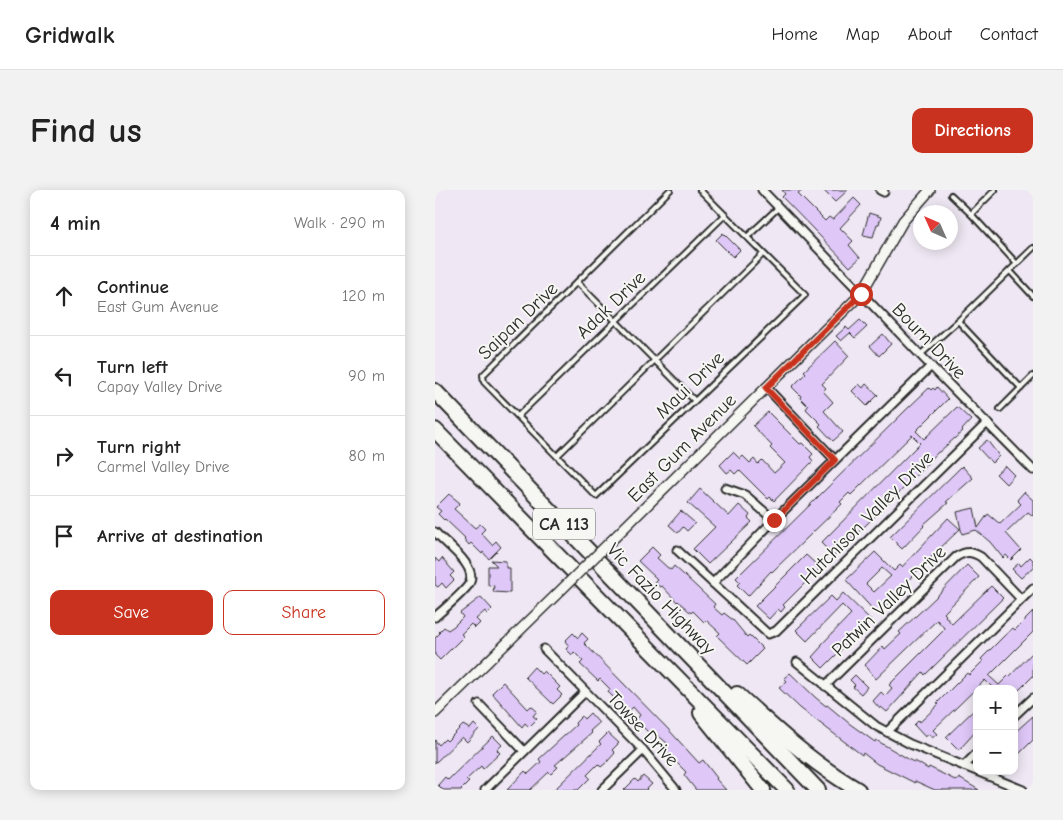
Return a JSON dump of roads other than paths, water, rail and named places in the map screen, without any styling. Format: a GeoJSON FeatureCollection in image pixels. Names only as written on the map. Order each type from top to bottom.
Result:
{"type":"FeatureCollection","features":[{"type":"Feature","properties":{"kind":"highway","name":"Vic Fazio Highway"},"geometry":{"type":"LineString","coordinates":[[435,391],[818,790]]}},
{"type":"Feature","properties":{"kind":"highway","name":"CA 113"},"geometry":{"type":"LineString","coordinates":[[435,430],[668,671],[787,790]]}},
{"type":"Feature","properties":{"kind":"highway"},"geometry":{"type":"LineString","coordinates":[[692,657],[723,680],[801,750],[858,790]]}},
{"type":"Feature","properties":{"kind":"highway"},"geometry":{"type":"LineString","coordinates":[[668,671],[763,790]]}},
{"type":"Feature","properties":{"kind":"street","name":"Bourn Drive"},"geometry":{"type":"LineString","coordinates":[[762,190],[1033,470]]}},
{"type":"Feature","properties":{"kind":"street","name":"East Gum Avenue"},"geometry":{"type":"LineString","coordinates":[[435,713],[861,294],[903,221],[930,190]]}},
{"type":"Feature","properties":{"kind":"street"},"geometry":{"type":"LineString","coordinates":[[677,550],[713,583],[774,520],[931,366]]}},
{"type":"Feature","properties":{"kind":"street"},"geometry":{"type":"LineString","coordinates":[[766,388],[835,460]]}},
{"type":"Feature","properties":{"kind":"street","name":"Hutchison Valley Drive"},"geometry":{"type":"LineString","coordinates":[[713,583],[768,634],[776,631],[987,423]]}},
{"type":"Feature","properties":{"kind":"street"},"geometry":{"type":"LineString","coordinates":[[725,488],[745,495],[774,520]]}},
{"type":"Feature","properties":{"kind":"street"},"geometry":{"type":"LineString","coordinates":[[435,532],[466,562],[471,575],[469,584],[435,617]]}},
{"type":"Feature","properties":{"kind":"street","name":"Patwin Valley Drive"},"geometry":{"type":"LineString","coordinates":[[825,686],[956,557],[965,552],[973,552],[981,557],[1021,599]]}},
{"type":"Feature","properties":{"kind":"street"},"geometry":{"type":"LineString","coordinates":[[887,732],[1033,588]]}},
{"type":"Feature","properties":{"kind":"street","name":"Towse Drive"},"geometry":{"type":"LineString","coordinates":[[544,649],[643,750],[676,790]]}},
{"type":"Feature","properties":{"kind":"street"},"geometry":{"type":"LineString","coordinates":[[797,662],[876,726],[910,744],[1023,790]]}},
{"type":"Feature","properties":{"kind":"street"},"geometry":{"type":"LineString","coordinates":[[485,790],[585,692]]}},
{"type":"Feature","properties":{"kind":"street"},"geometry":{"type":"LineString","coordinates":[[1018,712],[1033,698]]}},
{"type":"Feature","properties":{"kind":"street"},"geometry":{"type":"LineString","coordinates":[[479,704],[525,751]]}},
{"type":"Feature","properties":{"kind":"street"},"geometry":{"type":"LineString","coordinates":[[602,790],[643,750]]}},
{"type":"Feature","properties":{"kind":"street"},"geometry":{"type":"LineString","coordinates":[[964,766],[973,757]]}},
{"type":"Feature","properties":{"kind":"lane","name":"Saipan Drive"},"geometry":{"type":"LineString","coordinates":[[596,496],[483,382],[483,375],[670,190]]}},
{"type":"Feature","properties":{"kind":"lane"},"geometry":{"type":"LineString","coordinates":[[557,456],[763,254],[700,190]]}},
{"type":"Feature","properties":{"kind":"lane"},"geometry":{"type":"LineString","coordinates":[[971,214],[995,190]]}},
{"type":"Feature","properties":{"kind":"lane"},"geometry":{"type":"LineString","coordinates":[[951,195],[1017,264]]}},
{"type":"Feature","properties":{"kind":"lane"},"geometry":{"type":"LineString","coordinates":[[747,237],[779,207]]}},
{"type":"Feature","properties":{"kind":"lane","name":"Adak Drive"},"geometry":{"type":"LineString","coordinates":[[518,416],[725,215]]}},
{"type":"Feature","properties":{"kind":"lane"},"geometry":{"type":"LineString","coordinates":[[920,355],[1033,248]]}},
{"type":"Feature","properties":{"kind":"lane","name":"Maui Drive"},"geometry":{"type":"LineString","coordinates":[[596,496],[805,295],[763,254]]}},
{"type":"Feature","properties":{"kind":"lane"},"geometry":{"type":"LineString","coordinates":[[1010,271],[1033,296]]}},
{"type":"Feature","properties":{"kind":"lane"},"geometry":{"type":"LineString","coordinates":[[577,282],[694,400]]}},
{"type":"Feature","properties":{"kind":"lane"},"geometry":{"type":"LineString","coordinates":[[958,321],[1021,388]]}},
{"type":"Feature","properties":{"kind":"lane"},"geometry":{"type":"LineString","coordinates":[[1000,409],[1033,376]]}}]}
